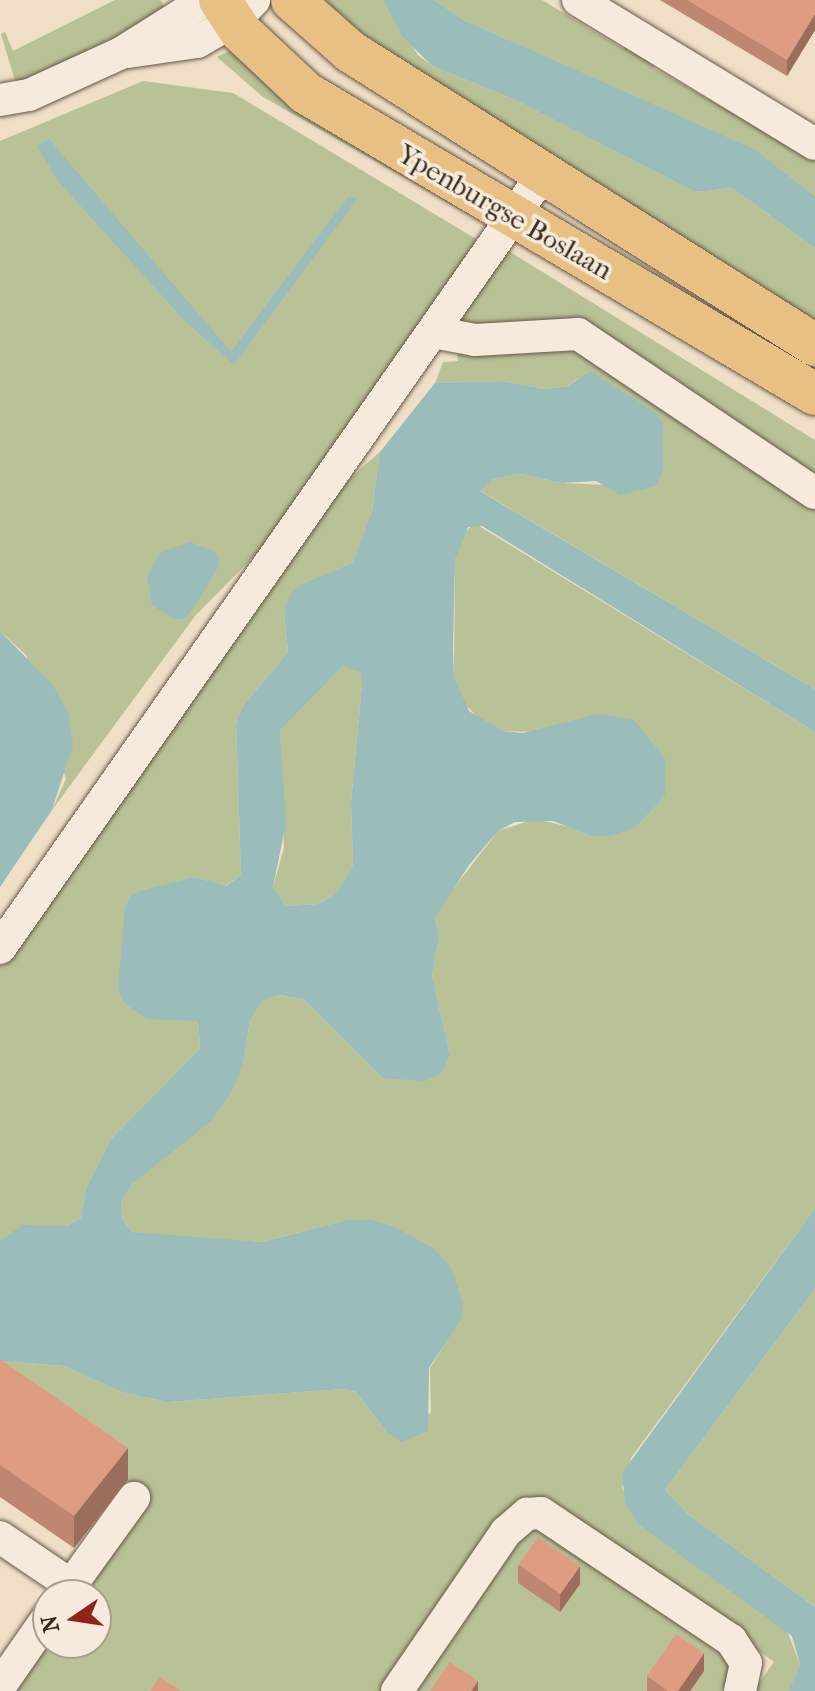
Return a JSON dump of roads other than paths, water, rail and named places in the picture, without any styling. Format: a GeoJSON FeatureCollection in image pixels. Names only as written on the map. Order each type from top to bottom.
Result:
{"type":"FeatureCollection","features":[{"type":"Feature","properties":{"kind":"main road","name":"Ypenburgse Boslaan"},"geometry":{"type":"LineString","coordinates":[[292,0],[351,52],[815,345]]}},
{"type":"Feature","properties":{"kind":"main road","name":"Ypenburgse Boslaan"},"geometry":{"type":"LineString","coordinates":[[228,5],[306,93],[512,218],[815,394]]}},
{"type":"Feature","properties":{"kind":"street"},"geometry":{"type":"LineString","coordinates":[[578,0],[811,132]]}},
{"type":"Feature","properties":{"kind":"street"},"geometry":{"type":"LineString","coordinates":[[1,97],[29,95],[121,53],[197,42],[228,5]]}},
{"type":"Feature","properties":{"kind":"street"},"geometry":{"type":"LineString","coordinates":[[0,948],[543,174]]}},
{"type":"Feature","properties":{"kind":"street"},"geometry":{"type":"LineString","coordinates":[[433,332],[475,340],[578,334],[815,493]]}},
{"type":"Feature","properties":{"kind":"street"},"geometry":{"type":"LineString","coordinates":[[76,1579],[134,1498]]}},
{"type":"Feature","properties":{"kind":"street"},"geometry":{"type":"LineString","coordinates":[[397,1691],[506,1532],[527,1514],[541,1513],[731,1640],[746,1663],[740,1691]]}},
{"type":"Feature","properties":{"kind":"street"},"geometry":{"type":"LineString","coordinates":[[0,1537],[54,1579]]}},
{"type":"Feature","properties":{"kind":"street"},"geometry":{"type":"LineString","coordinates":[[0,1686],[32,1640]]}},
{"type":"Feature","properties":{"kind":"water"},"geometry":{"type":"Polygon","coordinates":[[[383,0],[434,0],[464,20],[754,149],[815,196],[815,248],[732,188],[695,192],[513,99],[432,66],[403,37],[383,0]]]}},
{"type":"Feature","properties":{"kind":"water"},"geometry":{"type":"Polygon","coordinates":[[[49,139],[231,352],[348,197],[357,199],[234,365],[184,320],[58,181],[37,146],[49,139]]]}},
{"type":"Feature","properties":{"kind":"water"},"geometry":{"type":"Polygon","coordinates":[[[590,371],[657,414],[663,424],[663,471],[656,486],[620,495],[596,481],[562,483],[520,474],[492,479],[480,491],[815,689],[815,732],[482,526],[468,527],[455,560],[453,648],[454,677],[469,711],[503,731],[523,733],[598,714],[634,720],[665,758],[665,796],[634,828],[610,836],[592,836],[553,821],[515,822],[498,831],[469,865],[435,918],[439,938],[432,975],[450,1056],[441,1073],[425,1081],[382,1078],[303,999],[279,995],[262,1000],[250,1021],[243,1065],[231,1093],[211,1121],[132,1184],[121,1203],[123,1221],[132,1232],[262,1242],[346,1220],[370,1220],[391,1225],[433,1248],[451,1267],[463,1304],[461,1320],[429,1368],[428,1431],[402,1442],[387,1432],[356,1392],[343,1389],[168,1402],[124,1393],[64,1366],[0,1361],[0,1241],[23,1225],[67,1226],[81,1218],[86,1188],[111,1139],[200,1048],[198,1021],[147,1019],[122,1001],[118,987],[125,909],[130,896],[143,890],[195,877],[226,886],[241,875],[236,724],[242,707],[288,652],[284,612],[290,595],[300,585],[353,563],[372,510],[380,452],[435,383],[503,381],[545,389],[568,386],[590,371]],[[343,666],[280,731],[286,823],[273,887],[286,906],[319,904],[336,893],[353,866],[351,802],[362,685],[360,672],[343,666]]]}},
{"type":"Feature","properties":{"kind":"water"},"geometry":{"type":"Polygon","coordinates":[[[190,542],[216,552],[220,564],[193,609],[184,619],[174,619],[152,605],[147,577],[160,553],[190,542]]]}},
{"type":"Feature","properties":{"kind":"water"},"geometry":{"type":"Polygon","coordinates":[[[0,631],[52,684],[68,712],[73,745],[52,810],[0,887],[0,631]]]}},
{"type":"Feature","properties":{"kind":"water"},"geometry":{"type":"Polygon","coordinates":[[[815,1208],[815,1289],[665,1490],[688,1514],[815,1607],[815,1691],[788,1691],[800,1665],[792,1636],[639,1525],[625,1503],[622,1473],[815,1208]]]}}]}
